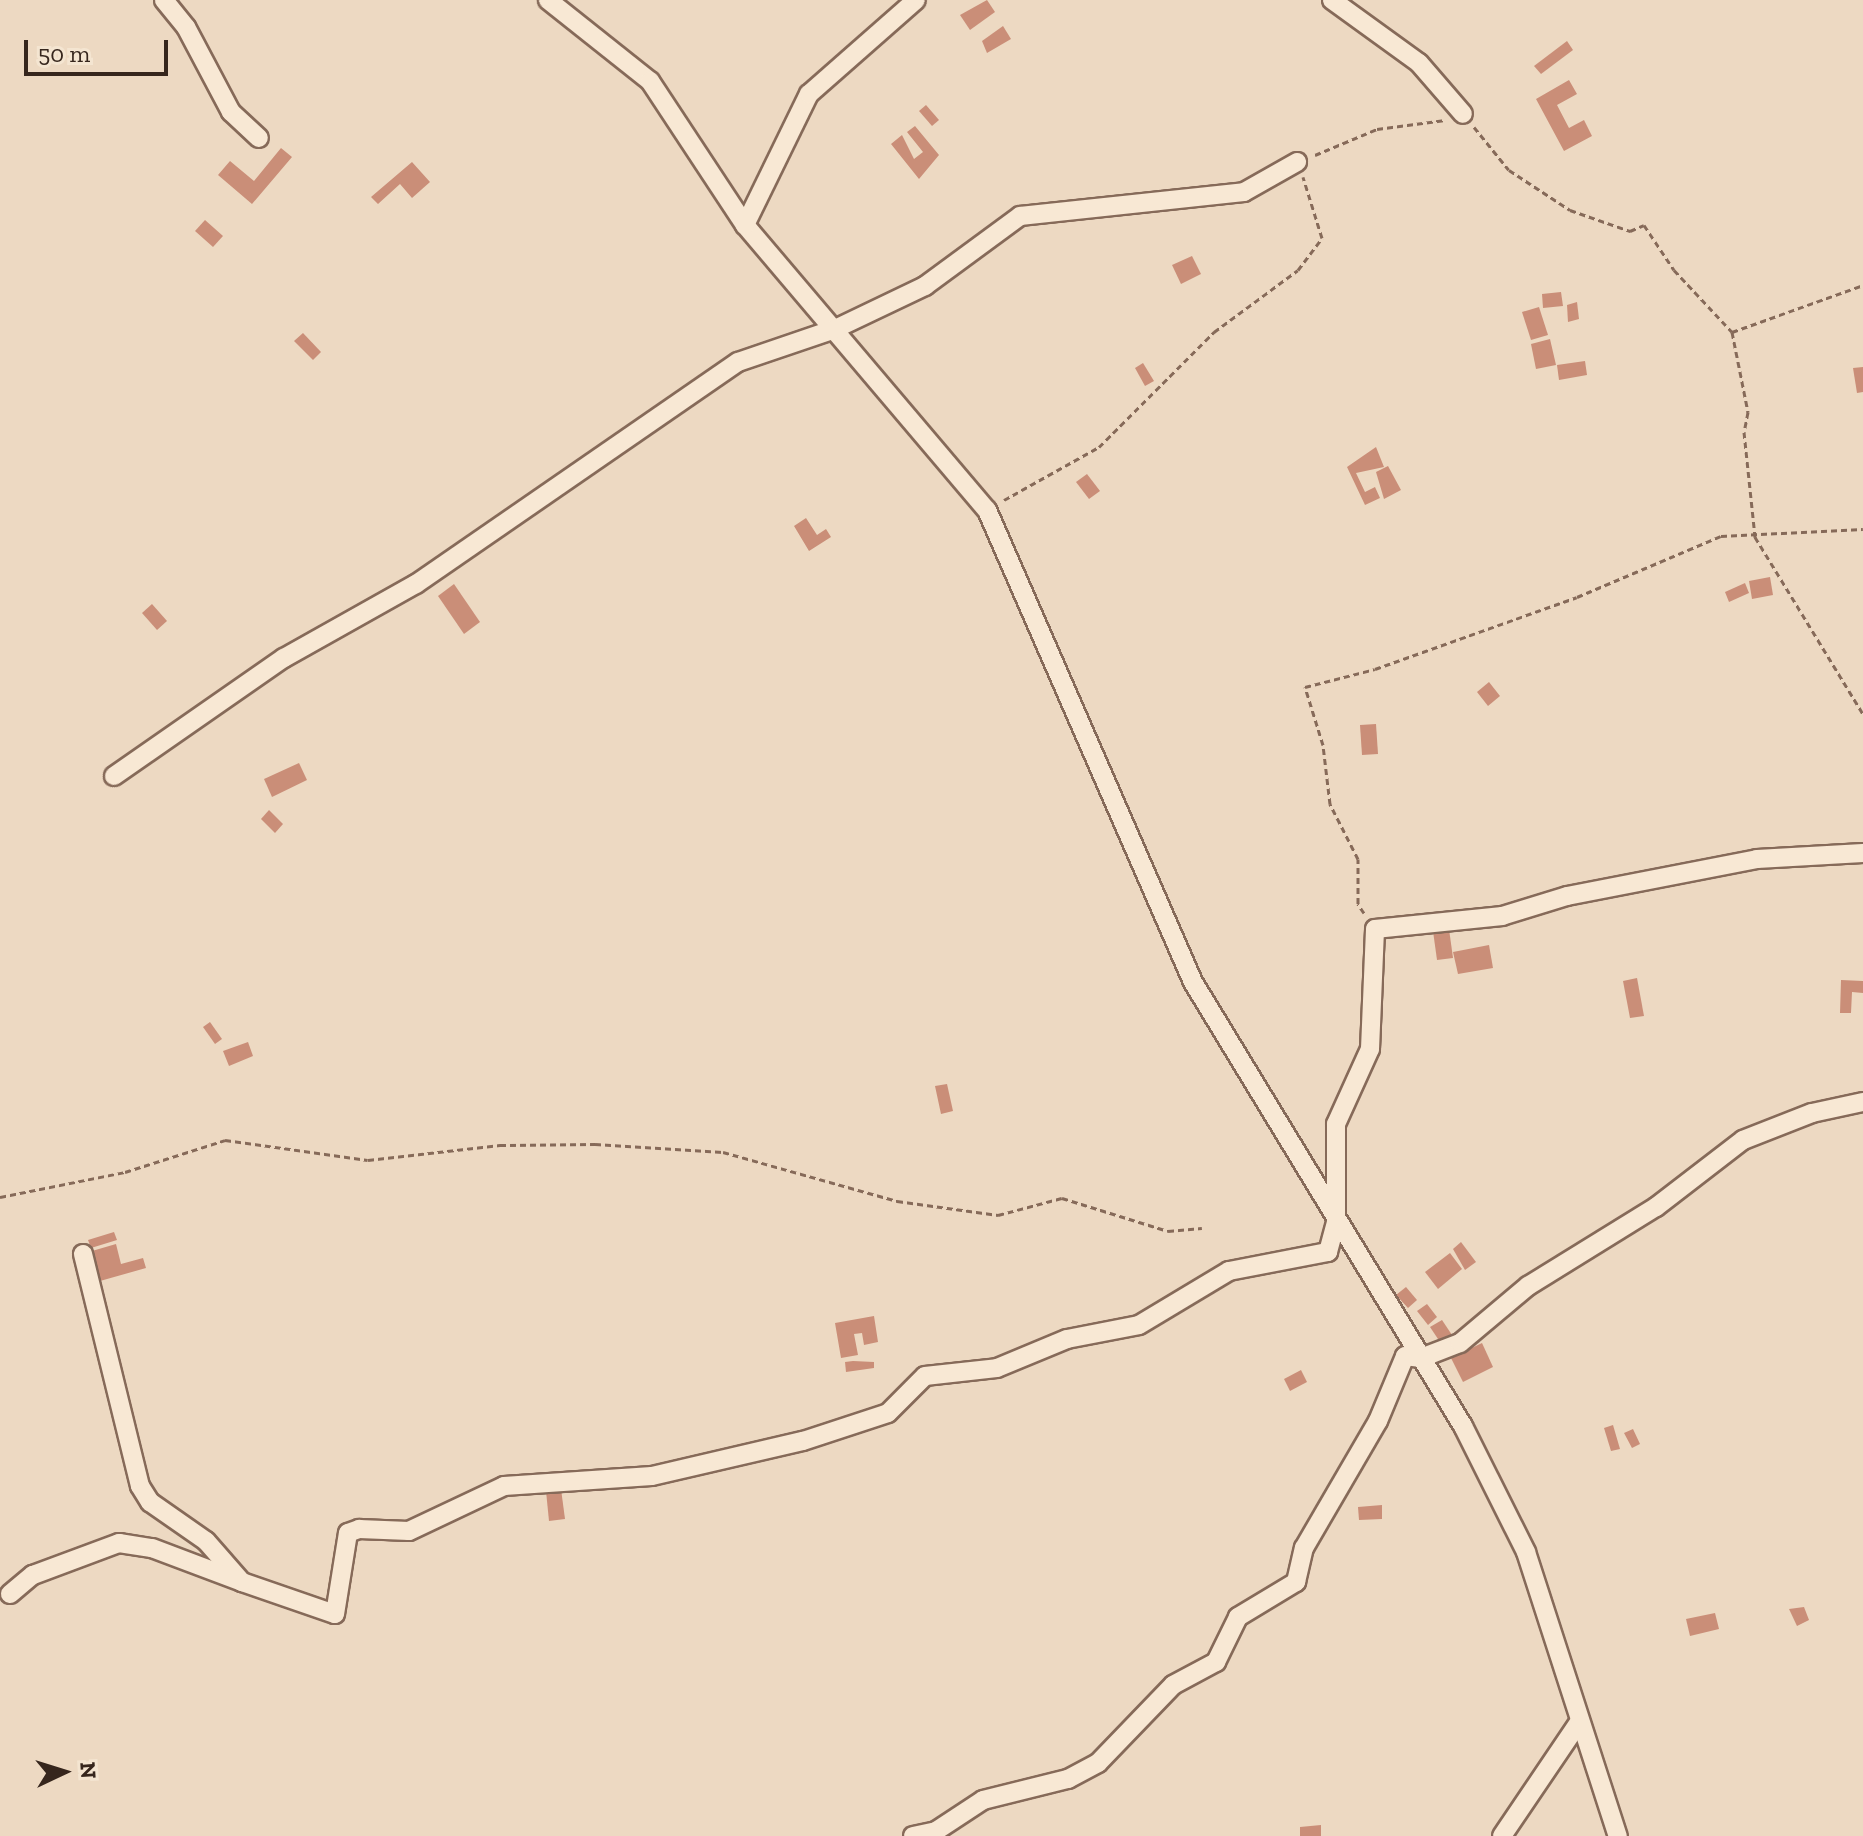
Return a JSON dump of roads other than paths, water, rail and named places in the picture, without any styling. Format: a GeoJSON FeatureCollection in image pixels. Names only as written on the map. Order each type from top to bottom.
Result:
{"type":"FeatureCollection","features":[{"type":"Feature","properties":{"kind":"street"},"geometry":{"type":"LineString","coordinates":[[164,0],[186,27],[231,112],[259,138]]}},
{"type":"Feature","properties":{"kind":"street"},"geometry":{"type":"LineString","coordinates":[[548,0],[650,81],[745,225],[987,510],[1193,982],[1421,1358],[1526,1552],[1618,1836]]}},
{"type":"Feature","properties":{"kind":"street"},"geometry":{"type":"LineString","coordinates":[[745,225],[809,94],[916,0]]}},
{"type":"Feature","properties":{"kind":"street"},"geometry":{"type":"LineString","coordinates":[[1332,0],[1419,63],[1463,114]]}},
{"type":"Feature","properties":{"kind":"street"},"geometry":{"type":"LineString","coordinates":[[114,776],[284,658],[416,584],[738,362],[835,329],[925,286],[1020,216],[1244,192],[1297,162]]}},
{"type":"Feature","properties":{"kind":"street"},"geometry":{"type":"LineString","coordinates":[[10,1594],[33,1575],[119,1543],[152,1548],[335,1614],[348,1533],[429,1526],[504,1486],[652,1476],[803,1441],[888,1413],[925,1376],[997,1368],[1067,1339],[1139,1325],[1229,1271],[1328,1252],[1336,1222],[1336,1124],[1370,1049],[1375,929],[1502,916],[1567,896],[1757,859],[1863,853]]}},
{"type":"Feature","properties":{"kind":"street"},"geometry":{"type":"LineString","coordinates":[[913,1836],[936,1831],[983,1800],[1068,1779],[1098,1763],[1173,1685],[1216,1662],[1238,1617],[1296,1582],[1304,1548],[1378,1421],[1392,1378],[1405,1356],[1421,1358],[1460,1343],[1528,1286],[1656,1207],[1743,1140],[1863,1102]]}},
{"type":"Feature","properties":{"kind":"street"},"geometry":{"type":"LineString","coordinates":[[83,1254],[140,1486],[169,1519],[232,1566],[242,1582]]}},
{"type":"Feature","properties":{"kind":"street"},"geometry":{"type":"LineString","coordinates":[[1502,1836],[1580,1721]]}}]}
